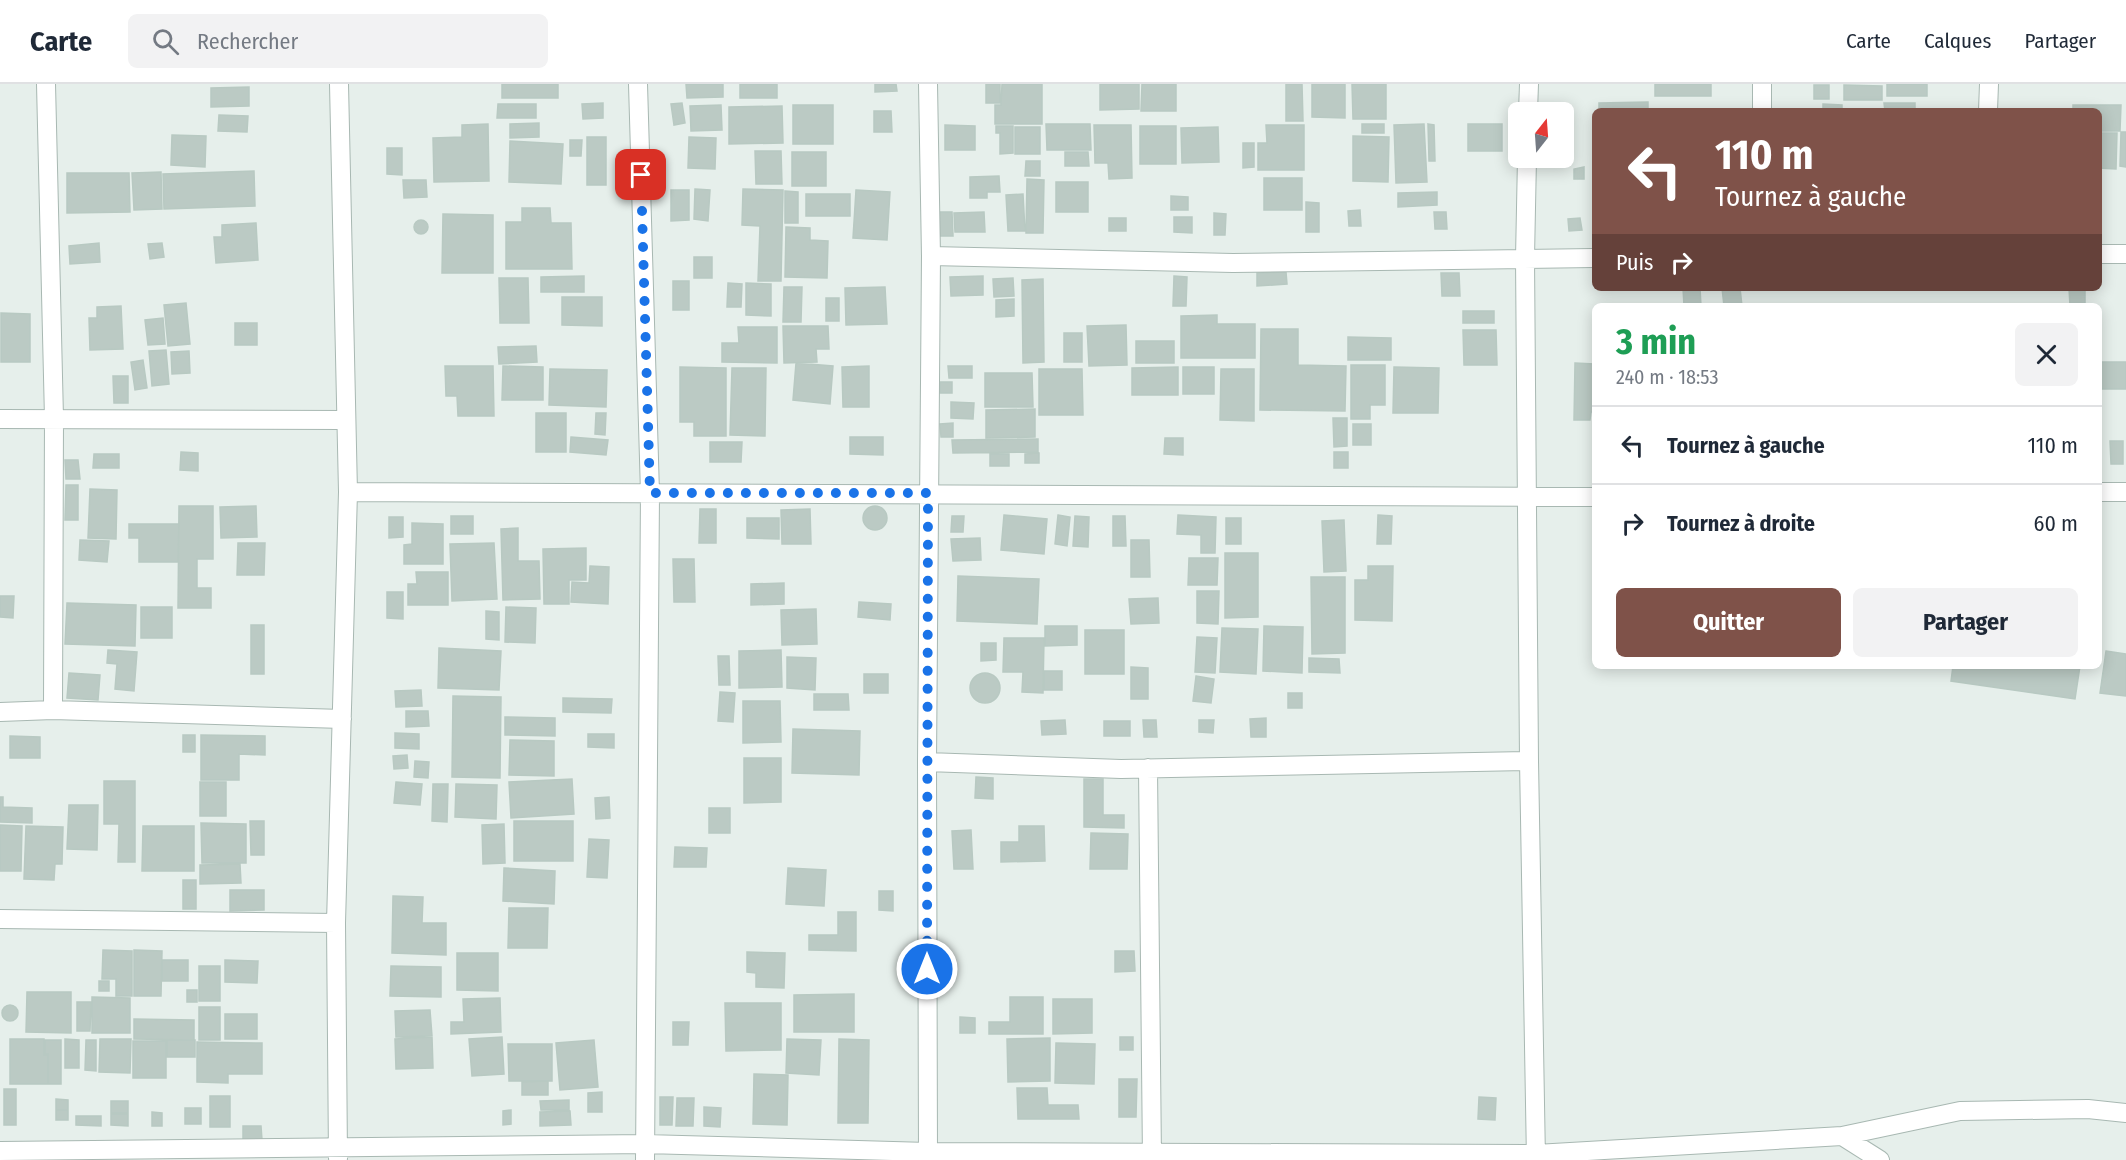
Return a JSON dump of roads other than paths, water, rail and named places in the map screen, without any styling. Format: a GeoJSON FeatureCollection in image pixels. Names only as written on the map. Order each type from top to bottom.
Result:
{"type":"FeatureCollection","features":[{"type":"Feature","properties":{"kind":"street"},"geometry":{"type":"LineString","coordinates":[[46,84],[54,418],[53,710]]}},
{"type":"Feature","properties":{"kind":"street"},"geometry":{"type":"LineString","coordinates":[[339,84],[348,492],[336,923],[339,1154]]}},
{"type":"Feature","properties":{"kind":"street"},"geometry":{"type":"LineString","coordinates":[[638,84],[650,493],[645,1152]]}},
{"type":"Feature","properties":{"kind":"street"},"geometry":{"type":"LineString","coordinates":[[928,84],[931,256],[927,762],[928,1156]]}},
{"type":"Feature","properties":{"kind":"street"},"geometry":{"type":"LineString","coordinates":[[1528,102],[1529,84]]}},
{"type":"Feature","properties":{"kind":"street"},"geometry":{"type":"LineString","coordinates":[[1762,84],[1762,108]]}},
{"type":"Feature","properties":{"kind":"street"},"geometry":{"type":"LineString","coordinates":[[1988,108],[1989,84]]}},
{"type":"Feature","properties":{"kind":"street"},"geometry":{"type":"LineString","coordinates":[[1527,168],[1525,258],[1529,761],[1536,1157]]}},
{"type":"Feature","properties":{"kind":"street"},"geometry":{"type":"LineString","coordinates":[[2102,254],[2126,254]]}},
{"type":"Feature","properties":{"kind":"street"},"geometry":{"type":"LineString","coordinates":[[931,256],[1233,263],[1592,258]]}},
{"type":"Feature","properties":{"kind":"street"},"geometry":{"type":"LineString","coordinates":[[0,419],[345,420]]}},
{"type":"Feature","properties":{"kind":"street"},"geometry":{"type":"LineString","coordinates":[[348,492],[1592,497]]}},
{"type":"Feature","properties":{"kind":"street"},"geometry":{"type":"LineString","coordinates":[[2102,492],[2126,492]]}},
{"type":"Feature","properties":{"kind":"street"},"geometry":{"type":"LineString","coordinates":[[0,712],[53,710],[342,719]]}},
{"type":"Feature","properties":{"kind":"street"},"geometry":{"type":"LineString","coordinates":[[927,762],[1149,768],[1529,761]]}},
{"type":"Feature","properties":{"kind":"street"},"geometry":{"type":"LineString","coordinates":[[1149,768],[1152,1156]]}},
{"type":"Feature","properties":{"kind":"street"},"geometry":{"type":"LineString","coordinates":[[0,919],[336,923]]}},
{"type":"Feature","properties":{"kind":"street"},"geometry":{"type":"LineString","coordinates":[[0,1151],[1536,1157],[1842,1136],[1959,1111],[2088,1109],[2126,1113]]}},
{"type":"Feature","properties":{"kind":"street"},"geometry":{"type":"LineString","coordinates":[[1842,1136],[1880,1160]]}}]}
